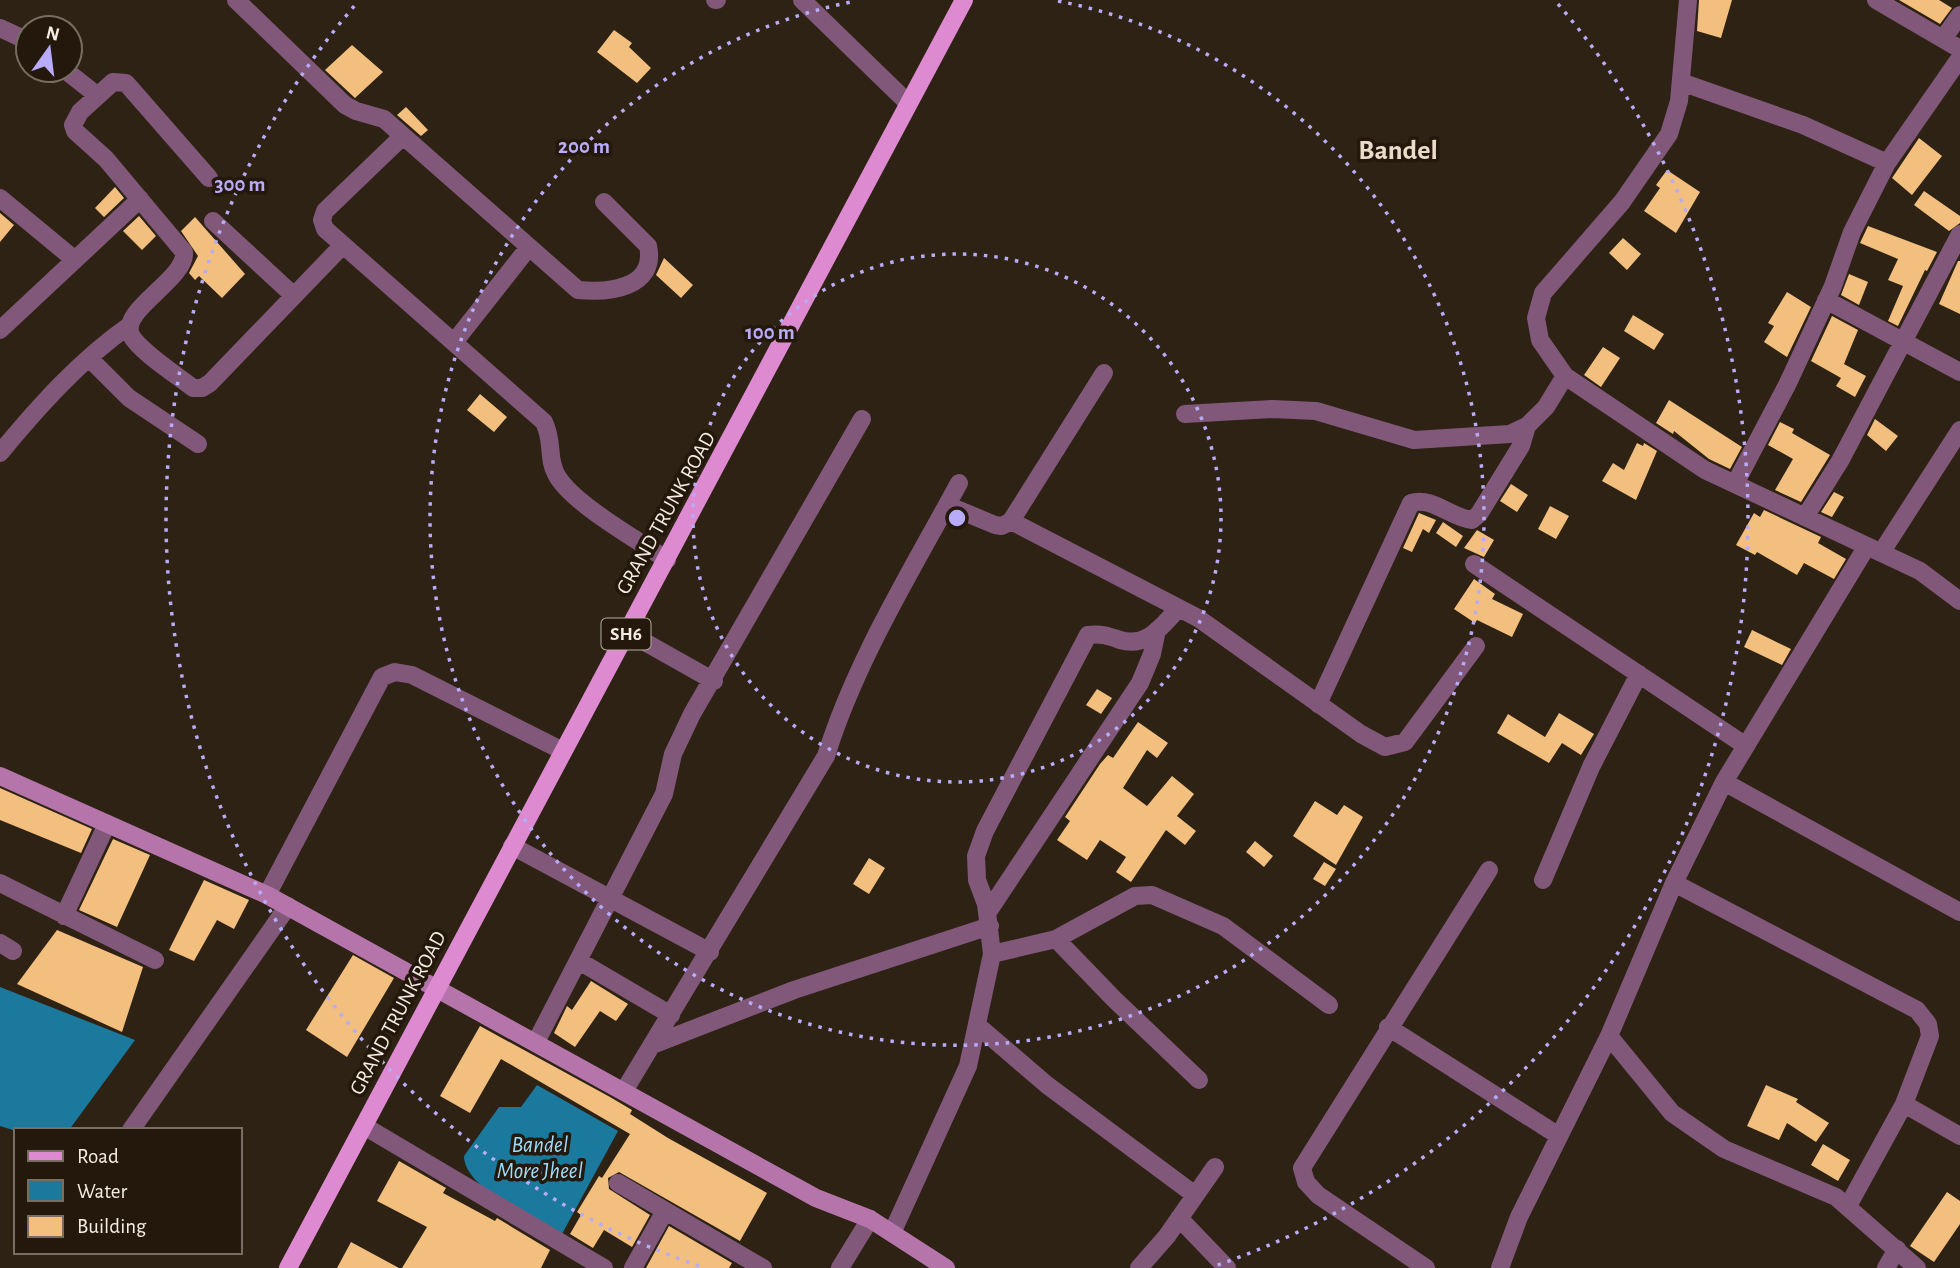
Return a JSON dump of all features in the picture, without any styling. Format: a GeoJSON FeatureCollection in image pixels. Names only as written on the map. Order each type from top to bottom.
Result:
{"type":"FeatureCollection","features":[{"type":"Feature","properties":{"kind":"main road","name":"GRAND TRUNK ROAD"},"geometry":{"type":"LineString","coordinates":[[288,1268],[964,0]]}},
{"type":"Feature","properties":{"kind":"street"},"geometry":{"type":"LineString","coordinates":[[236,0],[345,104],[356,111],[384,119],[578,289],[628,287],[640,279],[649,266],[648,246],[604,202]]}},
{"type":"Feature","properties":{"kind":"street"},"geometry":{"type":"LineString","coordinates":[[802,0],[908,103]]}},
{"type":"Feature","properties":{"kind":"street"},"geometry":{"type":"LineString","coordinates":[[1689,0],[1681,82],[1670,134],[1651,164],[1543,293],[1536,318],[1541,340],[1565,376],[1705,470],[1920,571],[1960,601]]}},
{"type":"Feature","properties":{"kind":"street"},"geometry":{"type":"LineString","coordinates":[[1876,0],[1960,49]]}},
{"type":"Feature","properties":{"kind":"street"},"geometry":{"type":"LineString","coordinates":[[1943,39],[1960,15]]}},
{"type":"Feature","properties":{"kind":"street"},"geometry":{"type":"LineString","coordinates":[[1735,484],[1788,383],[1826,300],[1852,232],[1887,163],[1960,58]]}},
{"type":"Feature","properties":{"kind":"street"},"geometry":{"type":"LineString","coordinates":[[0,453],[37,408],[89,358],[130,325],[140,309],[185,260],[184,252],[106,159],[75,131],[73,125],[80,112],[113,82],[127,83],[209,178]]}},
{"type":"Feature","properties":{"kind":"street"},"geometry":{"type":"LineString","coordinates":[[1681,82],[1803,125],[1887,163]]}},
{"type":"Feature","properties":{"kind":"street"},"geometry":{"type":"LineString","coordinates":[[83,84],[98,96]]}},
{"type":"Feature","properties":{"kind":"street"},"geometry":{"type":"LineString","coordinates":[[403,136],[325,211],[322,220],[325,229],[544,422],[552,439],[551,458],[556,474],[572,495],[667,560]]}},
{"type":"Feature","properties":{"kind":"street"},"geometry":{"type":"LineString","coordinates":[[0,198],[75,260]]}},
{"type":"Feature","properties":{"kind":"street"},"geometry":{"type":"LineString","coordinates":[[0,330],[139,199]]}},
{"type":"Feature","properties":{"kind":"street"},"geometry":{"type":"LineString","coordinates":[[213,221],[293,295]]}},
{"type":"Feature","properties":{"kind":"street"},"geometry":{"type":"LineString","coordinates":[[1805,517],[1840,461],[1960,234]]}},
{"type":"Feature","properties":{"kind":"street"},"geometry":{"type":"LineString","coordinates":[[130,325],[131,335],[141,345],[193,388],[202,388],[343,245]]}},
{"type":"Feature","properties":{"kind":"street"},"geometry":{"type":"LineString","coordinates":[[455,341],[529,247]]}},
{"type":"Feature","properties":{"kind":"street"},"geometry":{"type":"LineString","coordinates":[[1826,300],[1960,372]]}},
{"type":"Feature","properties":{"kind":"street"},"geometry":{"type":"LineString","coordinates":[[89,358],[129,398],[198,444]]}},
{"type":"Feature","properties":{"kind":"street"},"geometry":{"type":"LineString","coordinates":[[947,505],[995,525],[1002,526],[1011,521],[1104,373]]}},
{"type":"Feature","properties":{"kind":"street"},"geometry":{"type":"LineString","coordinates":[[1185,414],[1272,409],[1316,411],[1413,440],[1510,434],[1528,426],[1546,407],[1565,376]]}},
{"type":"Feature","properties":{"kind":"street"},"geometry":{"type":"LineString","coordinates":[[536,1042],[612,900],[664,794],[673,754],[862,419]]}},
{"type":"Feature","properties":{"kind":"street"},"geometry":{"type":"LineString","coordinates":[[1318,704],[1411,503],[1428,502],[1462,519],[1472,520],[1479,514],[1521,446],[1528,426]]}},
{"type":"Feature","properties":{"kind":"street"},"geometry":{"type":"LineString","coordinates":[[1500,1268],[1519,1217],[1609,1036],[1674,883],[1724,782],[1874,550],[1960,430]]}},
{"type":"Feature","properties":{"kind":"street"},"geometry":{"type":"LineString","coordinates":[[624,1091],[827,756],[839,716],[860,670],[959,484]]}},
{"type":"Feature","properties":{"kind":"street"},"geometry":{"type":"LineString","coordinates":[[1011,521],[1198,618],[1362,734],[1392,748],[1405,743],[1476,646]]}},
{"type":"Feature","properties":{"kind":"street"},"geometry":{"type":"LineString","coordinates":[[1474,564],[1746,746]]}},
{"type":"Feature","properties":{"kind":"street"},"geometry":{"type":"LineString","coordinates":[[892,1233],[968,1066],[992,954],[989,919],[977,880],[975,856],[1088,635],[1099,633],[1133,643],[1145,642],[1179,608]]}},
{"type":"Feature","properties":{"kind":"street"},"geometry":{"type":"LineString","coordinates":[[652,1045],[989,919],[1140,683],[1152,653],[1157,630]]}},
{"type":"Feature","properties":{"kind":"street"},"geometry":{"type":"LineString","coordinates":[[627,632],[714,681]]}},
{"type":"Feature","properties":{"kind":"street"},"geometry":{"type":"LineString","coordinates":[[267,895],[382,677],[395,672],[412,675],[563,751]]}},
{"type":"Feature","properties":{"kind":"street"},"geometry":{"type":"LineString","coordinates":[[1543,880],[1591,767],[1639,674]]}},
{"type":"Feature","properties":{"kind":"street"},"geometry":{"type":"LineString","coordinates":[[0,776],[267,895],[816,1198],[870,1219],[946,1268]]}},
{"type":"Feature","properties":{"kind":"street"},"geometry":{"type":"LineString","coordinates":[[1724,782],[1960,912]]}},
{"type":"Feature","properties":{"kind":"street"},"geometry":{"type":"LineString","coordinates":[[64,916],[107,824]]}},
{"type":"Feature","properties":{"kind":"street"},"geometry":{"type":"LineString","coordinates":[[512,846],[709,952]]}},
{"type":"Feature","properties":{"kind":"street"},"geometry":{"type":"LineString","coordinates":[[1426,1268],[1318,1195],[1306,1182],[1302,1168],[1388,1027],[1489,870]]}},
{"type":"Feature","properties":{"kind":"street"},"geometry":{"type":"LineString","coordinates":[[0,883],[155,960]]}},
{"type":"Feature","properties":{"kind":"street"},"geometry":{"type":"LineString","coordinates":[[1674,883],[1917,1010],[1928,1024],[1930,1036],[1904,1104],[1848,1206]]}},
{"type":"Feature","properties":{"kind":"street"},"geometry":{"type":"LineString","coordinates":[[992,954],[1056,939],[1107,914],[1135,896],[1152,895],[1223,926],[1329,1005]]}},
{"type":"Feature","properties":{"kind":"street"},"geometry":{"type":"LineString","coordinates":[[132,1128],[288,906]]}},
{"type":"Feature","properties":{"kind":"street"},"geometry":{"type":"LineString","coordinates":[[1056,939],[1199,1080]]}},
{"type":"Feature","properties":{"kind":"street"},"geometry":{"type":"LineString","coordinates":[[579,961],[671,1015]]}},
{"type":"Feature","properties":{"kind":"street"},"geometry":{"type":"LineString","coordinates":[[977,1024],[1047,1085],[1195,1195]]}},
{"type":"Feature","properties":{"kind":"street"},"geometry":{"type":"LineString","coordinates":[[1388,1027],[1559,1136]]}},
{"type":"Feature","properties":{"kind":"street"},"geometry":{"type":"LineString","coordinates":[[1609,1036],[1672,1112],[1724,1149],[1836,1197],[1917,1268]]}},
{"type":"Feature","properties":{"kind":"street"},"geometry":{"type":"LineString","coordinates":[[1904,1104],[1960,1136]]}},
{"type":"Feature","properties":{"kind":"street"},"geometry":{"type":"LineString","coordinates":[[364,1126],[604,1268]]}},
{"type":"Feature","properties":{"kind":"street"},"geometry":{"type":"LineString","coordinates":[[1139,1268],[1215,1167]]}},
{"type":"Feature","properties":{"kind":"street"},"geometry":{"type":"LineString","coordinates":[[618,1183],[763,1268]]}},
{"type":"Feature","properties":{"kind":"street"},"geometry":{"type":"LineString","coordinates":[[633,1268],[665,1211]]}},
{"type":"Feature","properties":{"kind":"street"},"geometry":{"type":"LineString","coordinates":[[1179,1218],[1227,1268]]}},
{"type":"Feature","properties":{"kind":"street"},"geometry":{"type":"LineString","coordinates":[[840,1268],[870,1219]]}},
{"type":"Feature","properties":{"kind":"street"},"geometry":{"type":"LineString","coordinates":[[1886,1268],[1897,1250]]}},
{"type":"Feature","properties":{"kind":"water"},"geometry":{"type":"Polygon","coordinates":[[[0,987],[135,1040],[70,1128],[14,1128],[14,1130],[0,1126],[0,987]]]}},
{"type":"Feature","properties":{"kind":"water","name":"Bandel More Jheel"},"geometry":{"type":"Polygon","coordinates":[[[537,1085],[618,1131],[562,1234],[488,1191],[467,1168],[464,1156],[499,1107],[521,1107],[537,1085]]]}},
{"type":"Feature","properties":{"kind":"building"},"geometry":{"type":"Polygon","coordinates":[[[1699,0],[1732,0],[1721,38],[1697,31],[1699,0]]]}},
{"type":"Feature","properties":{"kind":"building"},"geometry":{"type":"Polygon","coordinates":[[[1899,0],[1939,0],[1952,8],[1940,24],[1899,0]]]}},
{"type":"Feature","properties":{"kind":"building"},"geometry":{"type":"Polygon","coordinates":[[[614,30],[632,43],[629,47],[651,68],[637,83],[597,52],[614,30]]]}},
{"type":"Feature","properties":{"kind":"building"},"geometry":{"type":"Polygon","coordinates":[[[352,45],[383,72],[355,98],[325,70],[352,45]]]}},
{"type":"Feature","properties":{"kind":"building"},"geometry":{"type":"Polygon","coordinates":[[[406,107],[428,130],[421,136],[397,115],[406,107]]]}},
{"type":"Feature","properties":{"kind":"building"},"geometry":{"type":"Polygon","coordinates":[[[1919,138],[1942,156],[1912,195],[1892,178],[1919,138]]]}},
{"type":"Feature","properties":{"kind":"building"},"geometry":{"type":"Polygon","coordinates":[[[1667,170],[1700,192],[1676,233],[1644,211],[1660,188],[1656,185],[1667,170]]]}},
{"type":"Feature","properties":{"kind":"building"},"geometry":{"type":"Polygon","coordinates":[[[115,187],[124,198],[104,217],[95,208],[115,187]]]}},
{"type":"Feature","properties":{"kind":"building"},"geometry":{"type":"Polygon","coordinates":[[[1924,191],[1960,216],[1960,223],[1949,231],[1914,205],[1924,191]]]}},
{"type":"Feature","properties":{"kind":"building"},"geometry":{"type":"Polygon","coordinates":[[[0,213],[14,225],[0,242],[0,213]]]}},
{"type":"Feature","properties":{"kind":"building"},"geometry":{"type":"Polygon","coordinates":[[[139,216],[156,236],[142,250],[123,231],[139,216]]]}},
{"type":"Feature","properties":{"kind":"building"},"geometry":{"type":"Polygon","coordinates":[[[195,217],[245,274],[222,298],[199,276],[195,280],[189,273],[198,256],[181,231],[195,217]]]}},
{"type":"Feature","properties":{"kind":"building"},"geometry":{"type":"Polygon","coordinates":[[[1868,226],[1937,252],[1927,271],[1925,270],[1898,326],[1888,321],[1903,286],[1888,280],[1898,259],[1860,243],[1868,226]]]}},
{"type":"Feature","properties":{"kind":"building"},"geometry":{"type":"Polygon","coordinates":[[[1623,238],[1641,254],[1627,270],[1609,253],[1623,238]]]}},
{"type":"Feature","properties":{"kind":"building"},"geometry":{"type":"Polygon","coordinates":[[[664,258],[693,285],[681,298],[656,275],[664,258]]]}},
{"type":"Feature","properties":{"kind":"building"},"geometry":{"type":"Polygon","coordinates":[[[1960,261],[1960,314],[1939,304],[1960,261]]]}},
{"type":"Feature","properties":{"kind":"building"},"geometry":{"type":"Polygon","coordinates":[[[1849,274],[1868,282],[1859,305],[1841,295],[1849,274]]]}},
{"type":"Feature","properties":{"kind":"building"},"geometry":{"type":"Polygon","coordinates":[[[1787,292],[1811,307],[1787,357],[1764,342],[1774,326],[1768,323],[1787,292]]]}},
{"type":"Feature","properties":{"kind":"building"},"geometry":{"type":"Polygon","coordinates":[[[1633,315],[1664,334],[1654,350],[1624,331],[1633,315]]]}},
{"type":"Feature","properties":{"kind":"building"},"geometry":{"type":"Polygon","coordinates":[[[1832,316],[1858,330],[1844,364],[1866,376],[1855,397],[1836,386],[1841,378],[1811,361],[1832,316]]]}},
{"type":"Feature","properties":{"kind":"building"},"geometry":{"type":"Polygon","coordinates":[[[1603,347],[1620,358],[1601,387],[1584,375],[1603,347]]]}},
{"type":"Feature","properties":{"kind":"building"},"geometry":{"type":"Polygon","coordinates":[[[480,394],[507,417],[494,432],[467,410],[480,394]]]}},
{"type":"Feature","properties":{"kind":"building"},"geometry":{"type":"Polygon","coordinates":[[[1669,400],[1742,447],[1730,469],[1709,459],[1674,431],[1673,434],[1656,423],[1669,400]]]}},
{"type":"Feature","properties":{"kind":"building"},"geometry":{"type":"Polygon","coordinates":[[[1875,419],[1898,436],[1886,451],[1867,435],[1875,419]]]}},
{"type":"Feature","properties":{"kind":"building"},"geometry":{"type":"Polygon","coordinates":[[[1780,422],[1794,429],[1792,433],[1830,455],[1801,502],[1775,490],[1793,459],[1768,445],[1780,422]]]}},
{"type":"Feature","properties":{"kind":"building"},"geometry":{"type":"Polygon","coordinates":[[[1637,443],[1643,446],[1644,443],[1657,451],[1636,500],[1602,481],[1613,463],[1624,470],[1637,443]]]}},
{"type":"Feature","properties":{"kind":"building"},"geometry":{"type":"Polygon","coordinates":[[[1511,484],[1528,495],[1517,512],[1500,501],[1511,484]]]}},
{"type":"Feature","properties":{"kind":"building"},"geometry":{"type":"Polygon","coordinates":[[[1834,492],[1844,497],[1832,517],[1821,512],[1834,492]]]}},
{"type":"Feature","properties":{"kind":"building"},"geometry":{"type":"Polygon","coordinates":[[[1550,506],[1569,516],[1556,539],[1538,529],[1550,506]]]}},
{"type":"Feature","properties":{"kind":"building"},"geometry":{"type":"Polygon","coordinates":[[[1764,510],[1821,537],[1818,543],[1846,559],[1834,579],[1804,563],[1797,575],[1757,552],[1755,555],[1736,545],[1754,513],[1760,517],[1764,510]]]}},
{"type":"Feature","properties":{"kind":"building"},"geometry":{"type":"Polygon","coordinates":[[[1419,513],[1436,520],[1429,533],[1423,529],[1412,552],[1403,548],[1419,513]]]}},
{"type":"Feature","properties":{"kind":"building"},"geometry":{"type":"Polygon","coordinates":[[[1443,522],[1463,536],[1456,547],[1436,533],[1443,522]]]}},
{"type":"Feature","properties":{"kind":"building"},"geometry":{"type":"Polygon","coordinates":[[[1477,530],[1494,540],[1484,557],[1464,548],[1477,530]]]}},
{"type":"Feature","properties":{"kind":"building"},"geometry":{"type":"Polygon","coordinates":[[[1474,579],[1495,594],[1492,599],[1523,614],[1512,637],[1477,620],[1475,623],[1454,609],[1474,579]]]}},
{"type":"Feature","properties":{"kind":"building"},"geometry":{"type":"Polygon","coordinates":[[[1752,630],[1791,649],[1782,665],[1744,647],[1752,630]]]}},
{"type":"Feature","properties":{"kind":"building"},"geometry":{"type":"Polygon","coordinates":[[[1097,689],[1112,698],[1101,714],[1086,705],[1097,689]]]}},
{"type":"Feature","properties":{"kind":"building"},"geometry":{"type":"Polygon","coordinates":[[[1559,713],[1594,734],[1581,755],[1562,743],[1549,763],[1497,733],[1508,714],[1545,737],[1559,713]]]}},
{"type":"Feature","properties":{"kind":"building"},"geometry":{"type":"Polygon","coordinates":[[[1138,722],[1168,743],[1157,758],[1147,750],[1123,788],[1147,806],[1172,776],[1194,794],[1177,816],[1196,831],[1185,845],[1166,830],[1131,882],[1116,872],[1126,857],[1100,840],[1087,860],[1057,840],[1070,821],[1065,817],[1100,764],[1108,755],[1113,758],[1138,722]]]}},
{"type":"Feature","properties":{"kind":"building"},"geometry":{"type":"Polygon","coordinates":[[[0,788],[92,829],[81,853],[0,820],[0,788]]]}},
{"type":"Feature","properties":{"kind":"building"},"geometry":{"type":"Polygon","coordinates":[[[1315,801],[1337,815],[1344,805],[1363,817],[1336,865],[1293,836],[1315,801]]]}},
{"type":"Feature","properties":{"kind":"building"},"geometry":{"type":"Polygon","coordinates":[[[113,839],[150,855],[117,927],[79,910],[113,839]]]}},
{"type":"Feature","properties":{"kind":"building"},"geometry":{"type":"Polygon","coordinates":[[[1255,841],[1273,856],[1264,867],[1246,852],[1255,841]]]}},
{"type":"Feature","properties":{"kind":"building"},"geometry":{"type":"Polygon","coordinates":[[[869,858],[885,868],[869,894],[853,884],[869,858]]]}},
{"type":"Feature","properties":{"kind":"building"},"geometry":{"type":"Polygon","coordinates":[[[1324,862],[1336,869],[1325,886],[1313,879],[1324,862]]]}},
{"type":"Feature","properties":{"kind":"building"},"geometry":{"type":"Polygon","coordinates":[[[204,880],[249,900],[234,929],[217,920],[194,961],[169,950],[204,880]]]}},
{"type":"Feature","properties":{"kind":"building"},"geometry":{"type":"Polygon","coordinates":[[[57,930],[143,967],[122,1032],[17,984],[57,930]]]}},
{"type":"Feature","properties":{"kind":"building"},"geometry":{"type":"Polygon","coordinates":[[[353,955],[394,978],[347,1057],[306,1030],[353,955]]]}},
{"type":"Feature","properties":{"kind":"building"},"geometry":{"type":"Polygon","coordinates":[[[591,981],[628,1004],[616,1021],[600,1011],[575,1047],[554,1033],[567,1006],[572,1010],[591,981]]]}},
{"type":"Feature","properties":{"kind":"building"},"geometry":{"type":"Polygon","coordinates":[[[480,1026],[610,1097],[632,1110],[630,1114],[668,1138],[767,1193],[740,1241],[619,1172],[608,1178],[609,1189],[650,1215],[632,1247],[604,1230],[593,1248],[570,1234],[581,1215],[577,1212],[630,1134],[501,1059],[470,1113],[440,1096],[480,1026]]]}},
{"type":"Feature","properties":{"kind":"building"},"geometry":{"type":"Polygon","coordinates":[[[1766,1085],[1798,1099],[1796,1102],[1829,1123],[1816,1142],[1787,1123],[1779,1140],[1747,1126],[1766,1085]]]}},
{"type":"Feature","properties":{"kind":"building"},"geometry":{"type":"Polygon","coordinates":[[[1823,1144],[1850,1160],[1838,1181],[1811,1165],[1823,1144]]]}},
{"type":"Feature","properties":{"kind":"building"},"geometry":{"type":"Polygon","coordinates":[[[399,1161],[446,1188],[443,1193],[495,1221],[497,1218],[550,1250],[541,1268],[402,1268],[427,1227],[377,1201],[399,1161]]]}},
{"type":"Feature","properties":{"kind":"building"},"geometry":{"type":"Polygon","coordinates":[[[1947,1192],[1960,1201],[1960,1224],[1934,1262],[1910,1246],[1947,1192]]]}},
{"type":"Feature","properties":{"kind":"building"},"geometry":{"type":"Polygon","coordinates":[[[669,1226],[732,1263],[729,1268],[646,1268],[669,1226]]]}},
{"type":"Feature","properties":{"kind":"building"},"geometry":{"type":"Polygon","coordinates":[[[351,1242],[399,1268],[337,1268],[351,1242]]]}},
{"type":"Feature","properties":{"kind":"district","name":"Bandel"},"geometry":{"type":"Point","coordinates":[1398,151]}}]}
